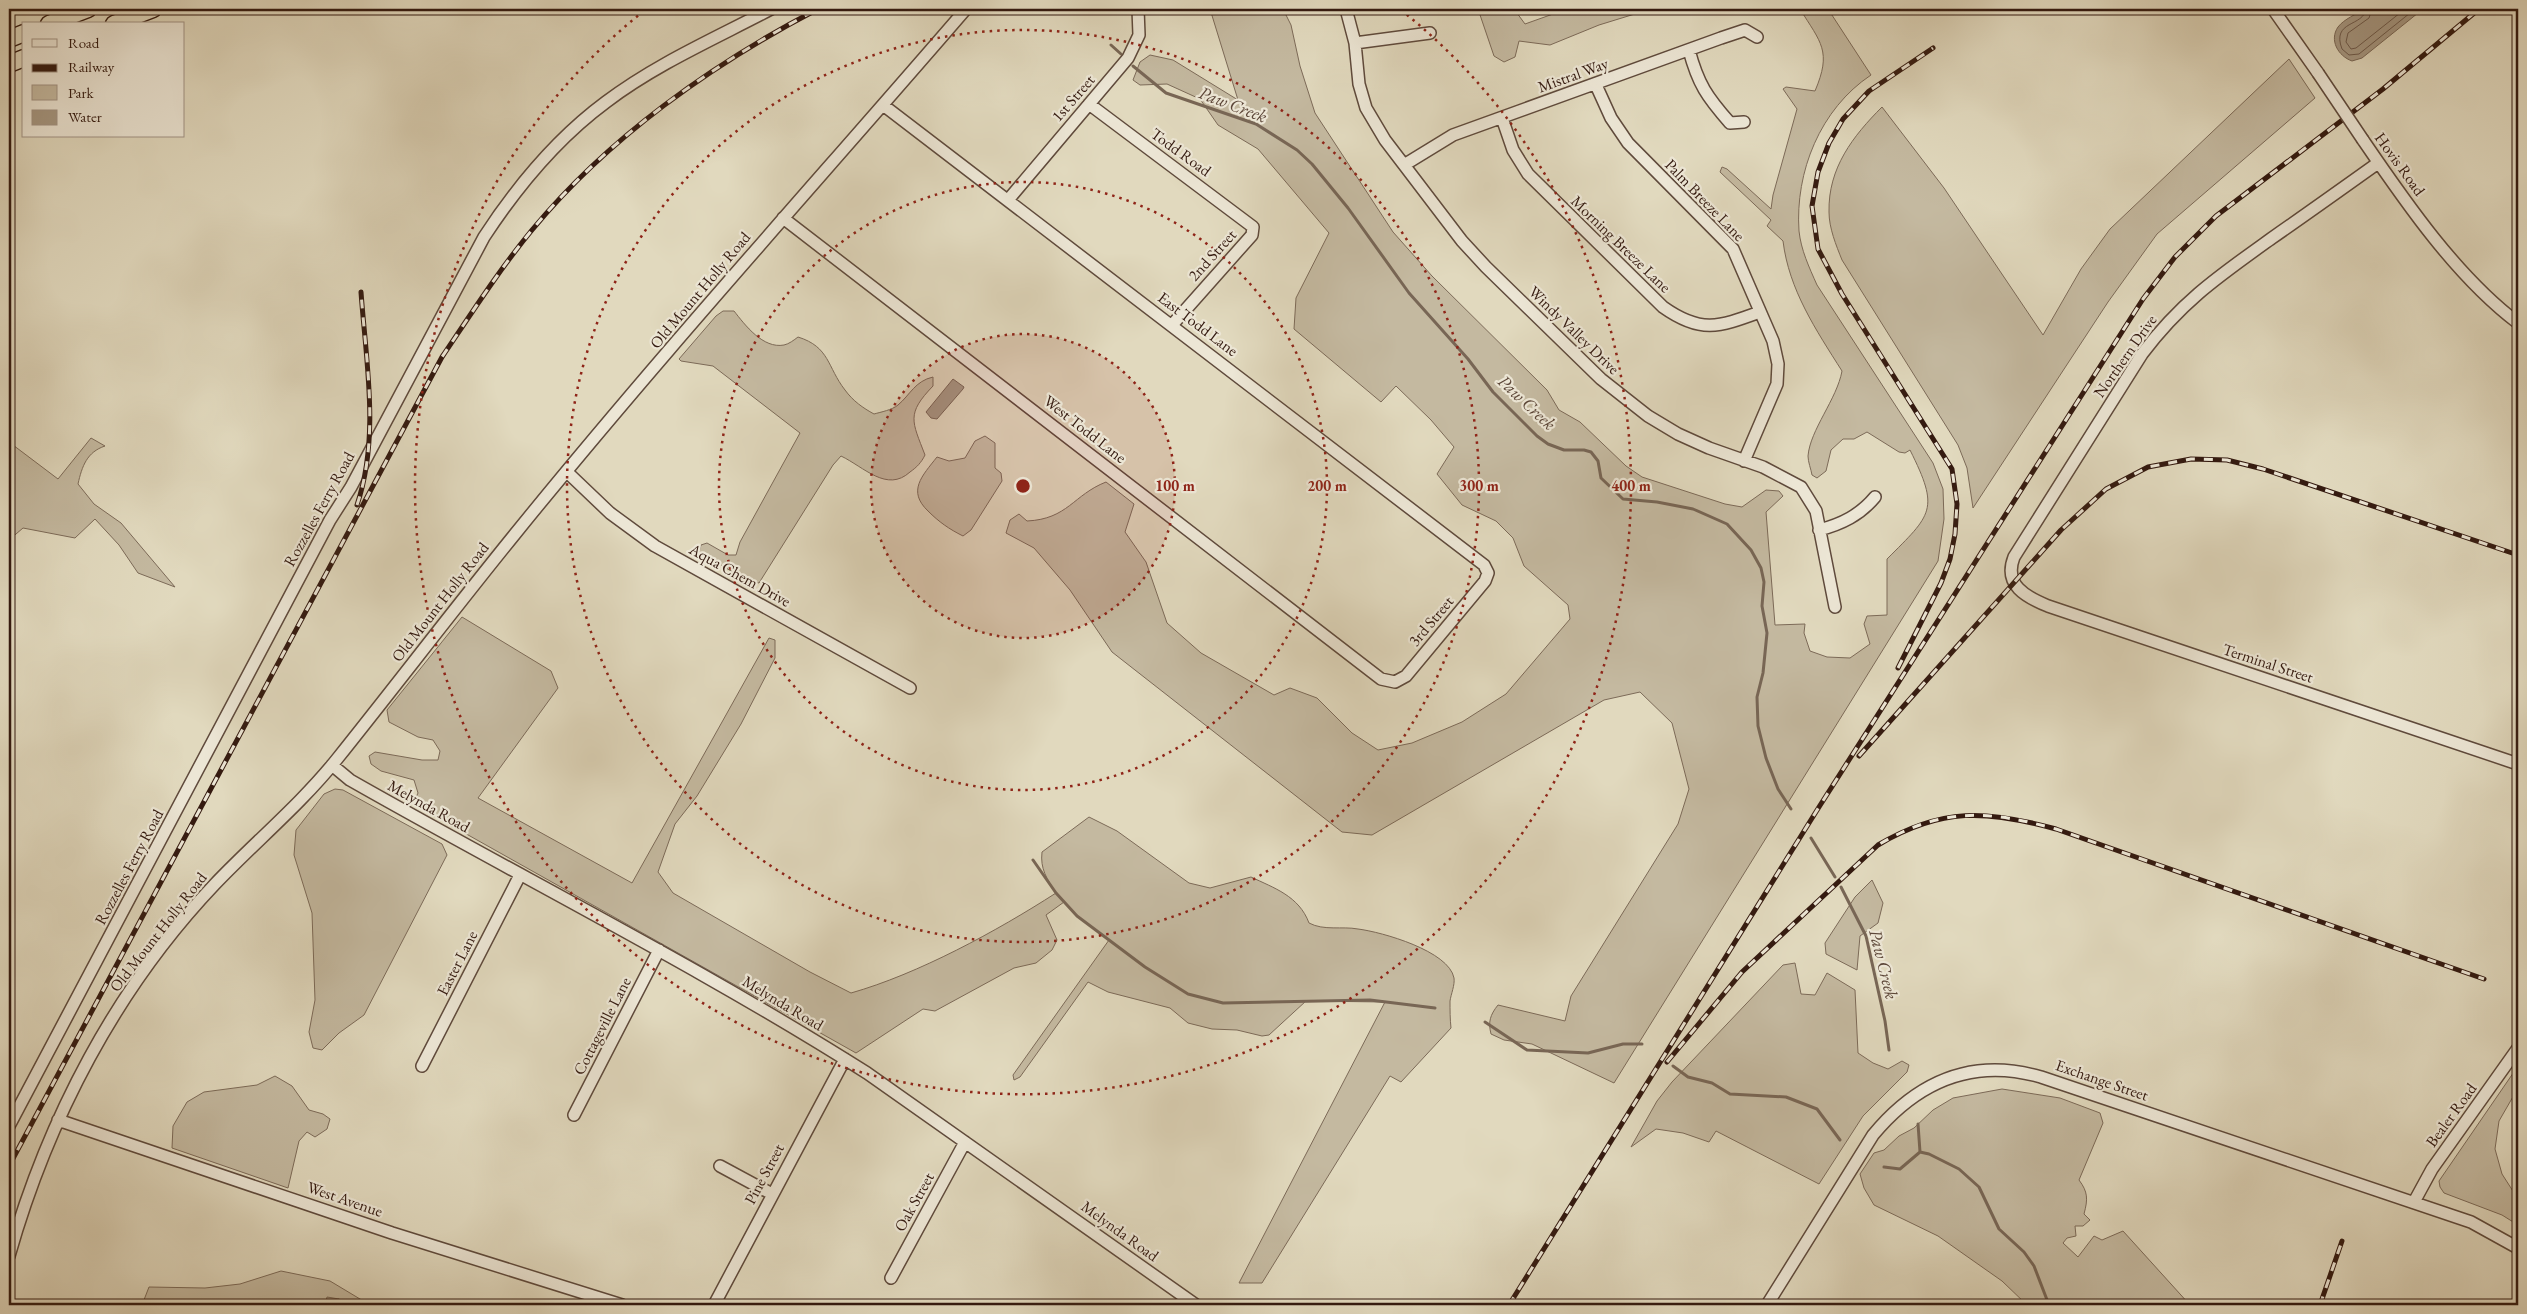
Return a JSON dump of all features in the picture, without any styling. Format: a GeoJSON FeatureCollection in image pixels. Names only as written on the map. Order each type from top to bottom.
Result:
{"type":"FeatureCollection","features":[{"type":"Feature","properties":{"kind":"highway"},"geometry":{"type":"LineString","coordinates":[[54,22],[88,9]]}},
{"type":"Feature","properties":{"kind":"highway"},"geometry":{"type":"LineString","coordinates":[[119,22],[152,9]]}},
{"type":"Feature","properties":{"kind":"highway"},"geometry":{"type":"LineString","coordinates":[[9,39],[22,35]]}},
{"type":"Feature","properties":{"kind":"highway"},"geometry":{"type":"LineString","coordinates":[[9,64],[22,59]]}},
{"type":"Feature","properties":{"kind":"street","name":"Rozzelles Ferry Road"},"geometry":{"type":"LineString","coordinates":[[9,1126],[330,520],[351,487],[484,237],[505,205],[537,164],[605,103],[674,60],[771,9]]}},
{"type":"Feature","properties":{"kind":"street","name":"Old Mount Holly Road"},"geometry":{"type":"LineString","coordinates":[[9,1256],[22,1213],[58,1120],[108,1023],[163,946],[215,884],[332,765],[516,532],[783,218],[966,9]]}},
{"type":"Feature","properties":{"kind":"street","name":"1st Street"},"geometry":{"type":"LineString","coordinates":[[1008,200],[1134,49],[1140,35],[1138,9]]}},
{"type":"Feature","properties":{"kind":"street","name":"Windy Valley Drive"},"geometry":{"type":"LineString","coordinates":[[1346,9],[1355,43],[1359,84],[1366,108],[1385,140],[1462,240],[1601,379],[1648,416],[1678,434],[1779,474],[1801,487],[1816,511],[1835,607]]}},
{"type":"Feature","properties":{"kind":"street","name":"Hovis Road"},"geometry":{"type":"LineString","coordinates":[[2273,9],[2378,163],[2468,276],[2518,323]]}},
{"type":"Feature","properties":{"kind":"street","name":"Mistral Way"},"geometry":{"type":"LineString","coordinates":[[1404,164],[1453,136],[1689,50],[1746,30],[1757,37]]}},
{"type":"Feature","properties":{"kind":"street"},"geometry":{"type":"LineString","coordinates":[[1355,43],[1430,32]]}},
{"type":"Feature","properties":{"kind":"street"},"geometry":{"type":"LineString","coordinates":[[1689,50],[1696,78],[1710,100],[1730,123],[1744,122]]}},
{"type":"Feature","properties":{"kind":"street","name":"Palm Breeze Lane"},"geometry":{"type":"LineString","coordinates":[[1596,85],[1611,118],[1628,143],[1733,249],[1773,341],[1778,364],[1777,384],[1744,461]]}},
{"type":"Feature","properties":{"kind":"street","name":"Todd Road"},"geometry":{"type":"LineString","coordinates":[[1089,104],[1253,226]]}},
{"type":"Feature","properties":{"kind":"street","name":"East Todd Lane"},"geometry":{"type":"LineString","coordinates":[[883,105],[1461,546],[1484,565],[1488,573]]}},
{"type":"Feature","properties":{"kind":"street","name":"Morning Breeze Lane"},"geometry":{"type":"LineString","coordinates":[[1502,118],[1513,150],[1528,174],[1663,308],[1678,318],[1710,326],[1723,326],[1760,312]]}},
{"type":"Feature","properties":{"kind":"street","name":"Northern Drive"},"geometry":{"type":"LineString","coordinates":[[2013,583],[2010,570],[2014,557],[2142,354],[2160,331],[2181,308],[2216,277],[2378,163]]}},
{"type":"Feature","properties":{"kind":"street","name":"West Todd Lane"},"geometry":{"type":"LineString","coordinates":[[783,218],[1381,679],[1391,682]]}},
{"type":"Feature","properties":{"kind":"street","name":"2nd Street"},"geometry":{"type":"LineString","coordinates":[[1172,325],[1252,235],[1253,226]]}},
{"type":"Feature","properties":{"kind":"street","name":"Aqua Chem Drive"},"geometry":{"type":"LineString","coordinates":[[567,472],[610,513],[655,546],[910,688]]}},
{"type":"Feature","properties":{"kind":"street"},"geometry":{"type":"LineString","coordinates":[[1819,530],[1835,526],[1857,515],[1875,497]]}},
{"type":"Feature","properties":{"kind":"street","name":"3rd Street"},"geometry":{"type":"LineString","coordinates":[[1391,682],[1406,676],[1485,581],[1488,573]]}},
{"type":"Feature","properties":{"kind":"street","name":"Terminal Street"},"geometry":{"type":"LineString","coordinates":[[2013,583],[2027,598],[2048,606],[2518,764]]}},
{"type":"Feature","properties":{"kind":"street","name":"Melynda Road"},"geometry":{"type":"LineString","coordinates":[[332,765],[350,780],[659,950],[845,1059],[1196,1305]]}},
{"type":"Feature","properties":{"kind":"street","name":"Easter Lane"},"geometry":{"type":"LineString","coordinates":[[422,1066],[520,875]]}},
{"type":"Feature","properties":{"kind":"street","name":"Cottageville Lane"},"geometry":{"type":"LineString","coordinates":[[574,1116],[659,950]]}},
{"type":"Feature","properties":{"kind":"street","name":"Bealer Road"},"geometry":{"type":"LineString","coordinates":[[2414,1202],[2432,1169],[2518,1048]]}},
{"type":"Feature","properties":{"kind":"street","name":"Pine Street"},"geometry":{"type":"LineString","coordinates":[[714,1305],[845,1059]]}},
{"type":"Feature","properties":{"kind":"street","name":"Exchange Street"},"geometry":{"type":"LineString","coordinates":[[1768,1305],[1855,1163],[1882,1123],[1904,1102],[1922,1089],[1962,1074],[2006,1070],[2032,1074],[2414,1202],[2482,1226],[2518,1248]]}},
{"type":"Feature","properties":{"kind":"street","name":"West Avenue"},"geometry":{"type":"LineString","coordinates":[[58,1120],[392,1233],[622,1305]]}},
{"type":"Feature","properties":{"kind":"street","name":"Oak Street"},"geometry":{"type":"LineString","coordinates":[[891,1278],[965,1142]]}},
{"type":"Feature","properties":{"kind":"street"},"geometry":{"type":"LineString","coordinates":[[720,1166],[772,1194]]}},
{"type":"Feature","properties":{"kind":"green space"},"geometry":{"type":"Polygon","coordinates":[[[1210,9],[1283,9],[1291,25],[1300,66],[1315,113],[1393,232],[1432,276],[1547,390],[1559,410],[1580,422],[1626,466],[1642,477],[1725,504],[1742,507],[1766,490],[1779,491],[1783,496],[1766,512],[1775,625],[1805,624],[1804,633],[1810,651],[1827,657],[1850,658],[1870,644],[1864,624],[1867,616],[1887,615],[1887,559],[1922,521],[1927,510],[1928,499],[1925,486],[1910,450],[1905,453],[1899,452],[1867,432],[1854,439],[1843,439],[1831,450],[1826,471],[1817,478],[1812,475],[1808,458],[1810,446],[1818,425],[1835,392],[1842,371],[1797,293],[1786,259],[1783,241],[1767,226],[1771,220],[1720,172],[1722,167],[1727,169],[1771,209],[1773,195],[1797,109],[1783,89],[1786,87],[1815,91],[1823,66],[1822,48],[1800,9],[1828,9],[1871,75],[1853,89],[1838,105],[1814,144],[1801,187],[1799,231],[1803,252],[1817,285],[1933,463],[1943,489],[1944,519],[1938,561],[1614,1083],[1532,1044],[1504,1040],[1491,1034],[1490,1022],[1491,1015],[1498,1005],[1565,1021],[1571,996],[1678,824],[1689,789],[1672,723],[1640,692],[1604,700],[1372,835],[1342,832],[1112,652],[1070,590],[1034,548],[1006,533],[1010,520],[1019,514],[1027,521],[1052,516],[1070,506],[1095,487],[1106,482],[1134,504],[1125,532],[1146,562],[1167,623],[1201,653],[1274,695],[1290,688],[1317,698],[1352,733],[1378,750],[1412,743],[1462,722],[1506,694],[1570,619],[1568,605],[1524,566],[1513,538],[1496,521],[1462,505],[1437,474],[1454,447],[1431,420],[1396,386],[1381,402],[1294,329],[1296,298],[1329,233],[1258,149],[1218,125],[1200,99],[1167,84],[1140,85],[1133,80],[1140,62],[1150,55],[1173,60],[1238,100],[1210,9]]]}},
{"type":"Feature","properties":{"kind":"green space"},"geometry":{"type":"Polygon","coordinates":[[[1478,9],[1514,9],[1525,24],[1567,9],[1651,9],[1599,25],[1550,45],[1519,41],[1515,57],[1504,62],[1494,56],[1478,9]]]}},
{"type":"Feature","properties":{"kind":"green space"},"geometry":{"type":"Polygon","coordinates":[[[2289,59],[2315,98],[2157,234],[2108,302],[1973,508],[1967,468],[1958,445],[1842,260],[1833,236],[1829,212],[1833,181],[1844,154],[1852,141],[1882,107],[1944,188],[2043,335],[2081,269],[2110,229],[2289,59]]]}},
{"type":"Feature","properties":{"kind":"green space"},"geometry":{"type":"Polygon","coordinates":[[[723,311],[734,311],[755,335],[769,343],[784,345],[798,337],[816,346],[827,359],[839,382],[848,394],[858,404],[874,414],[896,407],[917,385],[933,377],[933,386],[915,411],[915,426],[925,455],[919,465],[901,478],[893,480],[884,479],[841,456],[833,465],[759,583],[748,581],[699,552],[701,545],[707,543],[728,555],[736,555],[740,542],[800,433],[713,366],[681,361],[679,359],[716,316],[723,311]]]}},
{"type":"Feature","properties":{"kind":"green space"},"geometry":{"type":"Polygon","coordinates":[[[985,436],[995,443],[995,468],[1001,473],[1002,481],[971,530],[963,536],[940,522],[922,504],[918,497],[919,484],[937,457],[949,461],[965,458],[975,441],[985,436]]]}},
{"type":"Feature","properties":{"kind":"green space"},"geometry":{"type":"Polygon","coordinates":[[[91,438],[105,446],[94,452],[86,460],[78,484],[94,504],[121,523],[175,587],[138,573],[119,545],[95,519],[75,538],[23,528],[9,540],[9,488],[12,484],[9,479],[9,442],[58,479],[91,438]]]}},
{"type":"Feature","properties":{"kind":"green space"},"geometry":{"type":"Polygon","coordinates":[[[462,617],[551,671],[558,688],[478,798],[632,883],[769,638],[775,640],[775,658],[741,724],[697,796],[675,824],[658,872],[673,893],[810,972],[851,993],[877,985],[930,963],[983,936],[1056,893],[1043,869],[1042,852],[1089,817],[1117,831],[1189,883],[1210,888],[1251,877],[1277,889],[1292,899],[1305,914],[1309,923],[1327,928],[1352,928],[1382,934],[1428,951],[1449,968],[1454,978],[1450,1001],[1451,1028],[1401,1082],[1390,1076],[1262,1283],[1239,1283],[1385,1002],[1306,1001],[1269,1035],[1262,1036],[1237,1030],[1212,1029],[1188,1023],[1170,1008],[1108,992],[1088,982],[1020,1077],[1014,1080],[1013,1075],[1109,940],[1077,916],[1064,902],[1046,915],[1057,940],[1052,950],[1036,963],[1014,968],[935,1011],[923,1009],[856,1053],[413,804],[418,793],[414,780],[381,771],[371,764],[369,756],[375,752],[422,760],[438,760],[440,751],[433,740],[418,737],[389,722],[387,710],[462,617]]]}},
{"type":"Feature","properties":{"kind":"green space"},"geometry":{"type":"Polygon","coordinates":[[[335,789],[343,790],[442,844],[447,855],[364,1015],[339,1033],[322,1050],[313,1048],[309,1032],[315,1000],[312,913],[294,855],[296,830],[324,794],[335,789]]]}},
{"type":"Feature","properties":{"kind":"green space"},"geometry":{"type":"Polygon","coordinates":[[[1872,880],[1883,903],[1878,923],[1860,936],[1857,970],[1826,954],[1825,943],[1855,897],[1872,880]]]}},
{"type":"Feature","properties":{"kind":"green space"},"geometry":{"type":"Polygon","coordinates":[[[1795,963],[1801,994],[1815,995],[1827,973],[1855,990],[1858,1053],[1873,1063],[1888,1069],[1902,1061],[1909,1065],[1907,1072],[1863,1116],[1819,1184],[1716,1131],[1709,1142],[1683,1133],[1656,1129],[1631,1147],[1657,1101],[1672,1082],[1783,965],[1795,963]]]}},
{"type":"Feature","properties":{"kind":"green space"},"geometry":{"type":"Polygon","coordinates":[[[2518,1066],[2518,1088],[2499,1121],[2495,1149],[2502,1174],[2518,1199],[2518,1225],[2502,1215],[2444,1193],[2439,1181],[2518,1066]]]}},
{"type":"Feature","properties":{"kind":"green space"},"geometry":{"type":"Polygon","coordinates":[[[275,1076],[292,1086],[309,1110],[323,1114],[330,1119],[327,1129],[315,1137],[307,1132],[299,1141],[288,1188],[172,1148],[173,1126],[187,1102],[204,1092],[257,1085],[275,1076]]]}},
{"type":"Feature","properties":{"kind":"green space"},"geometry":{"type":"Polygon","coordinates":[[[2002,1089],[2060,1098],[2100,1113],[2103,1123],[2079,1180],[2086,1196],[2084,1214],[2090,1220],[2083,1226],[2075,1226],[2076,1236],[2067,1238],[2063,1243],[2078,1257],[2094,1236],[2102,1240],[2123,1231],[2190,1305],[2027,1305],[2002,1281],[1938,1236],[1874,1205],[1864,1188],[1860,1174],[1874,1153],[1884,1150],[1899,1136],[1914,1128],[1933,1110],[1953,1098],[2002,1089]]]}},
{"type":"Feature","properties":{"kind":"green space"},"geometry":{"type":"Polygon","coordinates":[[[281,1271],[330,1281],[370,1305],[347,1305],[339,1299],[325,1305],[142,1305],[149,1287],[205,1288],[240,1284],[281,1271]]]}},
{"type":"Feature","properties":{"kind":"water"},"geometry":{"type":"Polygon","coordinates":[[[2364,9],[2423,9],[2362,58],[2352,61],[2347,59],[2336,47],[2335,32],[2344,22],[2364,9]]]}},
{"type":"Feature","properties":{"kind":"water"},"geometry":{"type":"Polygon","coordinates":[[[953,379],[964,387],[963,389],[937,419],[931,418],[926,412],[953,379]]]}},
{"type":"Feature","properties":{"kind":"water"},"geometry":{"type":"Polygon","coordinates":[[[327,1297],[339,1299],[347,1305],[325,1305],[327,1297]]]}},
{"type":"Feature","properties":{"kind":"waterway","name":"Paw Creek"},"geometry":{"type":"LineString","coordinates":[[1111,45],[1121,54]]}},
{"type":"Feature","properties":{"kind":"waterway","name":"Paw Creek"},"geometry":{"type":"LineString","coordinates":[[1133,66],[1166,93],[1256,124],[1297,150],[1312,164],[1348,208],[1409,293],[1468,359],[1493,392],[1537,436],[1548,444],[1564,450],[1591,452],[1598,461],[1601,478],[1623,499],[1657,502],[1693,509],[1727,524],[1751,550],[1761,568],[1764,582],[1762,606],[1767,633],[1763,673],[1757,697],[1758,726],[1766,758],[1778,789],[1791,809]]}},
{"type":"Feature","properties":{"kind":"waterway","name":"Paw Creek"},"geometry":{"type":"LineString","coordinates":[[1811,838],[1835,877]]}},
{"type":"Feature","properties":{"kind":"waterway"},"geometry":{"type":"LineString","coordinates":[[1033,860],[1056,893],[1077,916],[1145,967],[1188,994],[1223,1003],[1370,1000],[1435,1008]]}},
{"type":"Feature","properties":{"kind":"waterway","name":"Paw Creek"},"geometry":{"type":"LineString","coordinates":[[1841,887],[1866,936],[1885,1021],[1889,1050]]}},
{"type":"Feature","properties":{"kind":"waterway"},"geometry":{"type":"LineString","coordinates":[[1485,1022],[1527,1050],[1588,1053],[1623,1044],[1642,1044]]}},
{"type":"Feature","properties":{"kind":"waterway"},"geometry":{"type":"LineString","coordinates":[[1673,1066],[1688,1077],[1712,1083],[1730,1094],[1786,1097],[1817,1109],[1840,1140]]}},
{"type":"Feature","properties":{"kind":"waterway","name":"Paw Creek"},"geometry":{"type":"LineString","coordinates":[[1918,1124],[1920,1152]]}},
{"type":"Feature","properties":{"kind":"waterway","name":"Paw Creek"},"geometry":{"type":"LineString","coordinates":[[1920,1152],[1929,1154],[1959,1169],[1979,1187],[1999,1229],[2024,1252],[2034,1266],[2049,1305]]}},
{"type":"Feature","properties":{"kind":"waterway"},"geometry":{"type":"LineString","coordinates":[[1884,1167],[1900,1169],[1920,1152]]}},
{"type":"Feature","properties":{"kind":"railway"},"geometry":{"type":"LineString","coordinates":[[9,1166],[442,357],[486,292],[520,245],[562,196],[628,134],[701,79],[739,54],[818,9]]}},
{"type":"Feature","properties":{"kind":"railway"},"geometry":{"type":"LineString","coordinates":[[1509,1305],[1819,807],[2143,299],[2175,257],[2216,216],[2383,89],[2479,9]]}},
{"type":"Feature","properties":{"kind":"railway"},"geometry":{"type":"LineString","coordinates":[[1898,668],[1941,583],[1950,559],[1955,534],[1957,504],[1952,469],[1842,294],[1818,249],[1812,206],[1818,172],[1829,143],[1843,119],[1869,91],[1933,48]]}},
{"type":"Feature","properties":{"kind":"railway"},"geometry":{"type":"LineString","coordinates":[[357,505],[364,479],[370,426],[370,399],[361,292]]}},
{"type":"Feature","properties":{"kind":"railway"},"geometry":{"type":"LineString","coordinates":[[1859,756],[2061,530],[2106,489],[2148,467],[2191,459],[2227,460],[2263,469],[2518,555]]}},
{"type":"Feature","properties":{"kind":"railway"},"geometry":{"type":"LineString","coordinates":[[1667,1062],[1742,972],[1878,845],[1901,833],[1944,818],[1965,816],[2008,818],[2056,829],[2484,979]]}},
{"type":"Feature","properties":{"kind":"railway"},"geometry":{"type":"LineString","coordinates":[[2320,1305],[2342,1241]]}}]}
